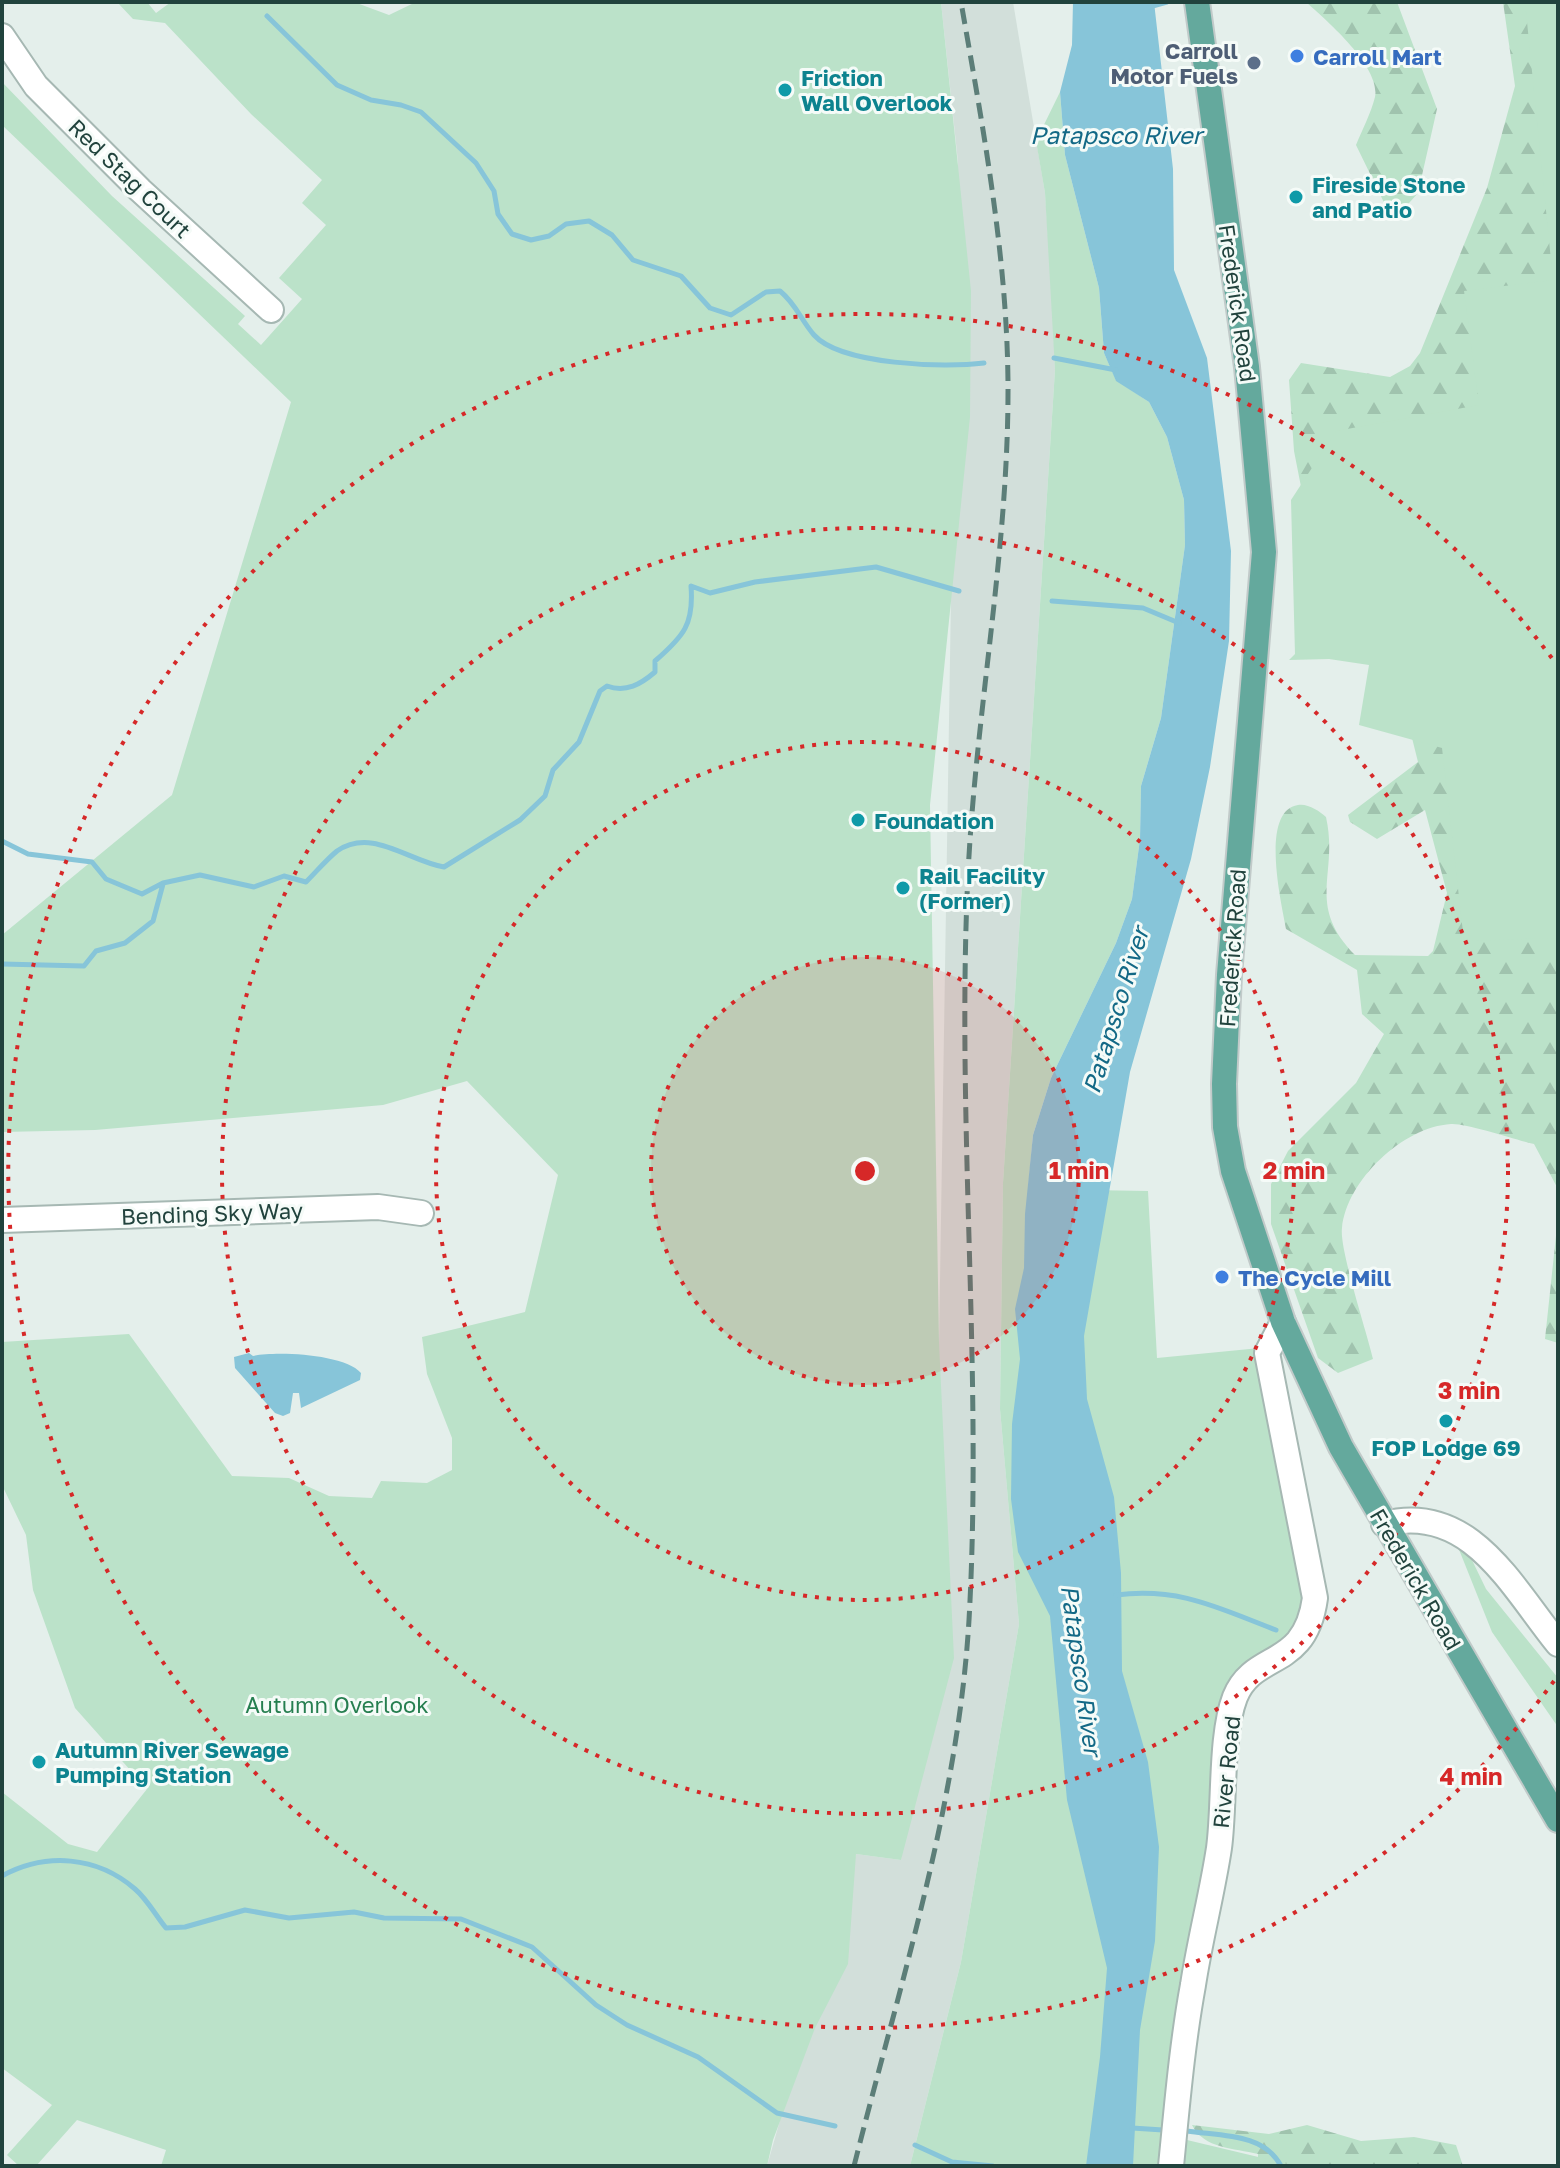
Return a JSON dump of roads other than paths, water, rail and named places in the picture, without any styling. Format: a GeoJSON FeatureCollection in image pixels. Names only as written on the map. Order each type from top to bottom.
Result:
{"type":"FeatureCollection","features":[{"type":"Feature","properties":{"kind":"main road","name":"Frederick Road"},"geometry":{"type":"LineString","coordinates":[[1197,2],[1247,367],[1264,552],[1229,975],[1225,1127],[1233,1171],[1283,1322],[1341,1447],[1558,1820]]}},
{"type":"Feature","properties":{"kind":"street","name":"Red Stag Court"},"geometry":{"type":"LineString","coordinates":[[2,36],[36,86],[140,190],[271,310]]}},
{"type":"Feature","properties":{"kind":"street","name":"Bending Sky Way"},"geometry":{"type":"LineString","coordinates":[[2,1220],[378,1207],[421,1213]]}},
{"type":"Feature","properties":{"kind":"street","name":"River Road"},"geometry":{"type":"LineString","coordinates":[[1171,2166],[1193,1984],[1219,1846],[1230,1716],[1236,1695],[1245,1681],[1298,1644],[1312,1617],[1315,1598],[1267,1353],[1283,1322]]}},
{"type":"Feature","properties":{"kind":"street"},"geometry":{"type":"LineString","coordinates":[[1384,1524],[1407,1518],[1431,1519],[1466,1536],[1493,1563],[1558,1644]]}},
{"type":"Feature","properties":{"kind":"water","name":"Patapsco River"},"geometry":{"type":"Polygon","coordinates":[[[1073,2],[1154,2],[1173,169],[1174,270],[1207,358],[1231,551],[1229,641],[1210,767],[1191,859],[1130,1072],[1084,1336],[1087,1399],[1114,1497],[1121,1573],[1122,1671],[1148,1762],[1159,1847],[1155,1941],[1140,2030],[1133,2166],[1086,2166],[1100,2057],[1107,1968],[1067,1800],[1050,1616],[1018,1552],[1011,1499],[1012,1424],[1020,1359],[1015,1309],[1024,1268],[1025,1214],[1033,1135],[1051,1078],[1116,943],[1132,899],[1140,839],[1141,786],[1161,718],[1185,545],[1184,500],[1167,437],[1149,402],[1116,381],[1104,353],[1099,288],[1065,155],[1060,92],[1072,45],[1073,2]]]}},
{"type":"Feature","properties":{"kind":"water"},"geometry":{"type":"Polygon","coordinates":[[[249,1353],[253,1356],[293,1354],[326,1358],[352,1367],[361,1373],[360,1380],[301,1408],[299,1393],[293,1393],[290,1413],[283,1416],[275,1413],[235,1368],[234,1357],[249,1353]]]}},
{"type":"Feature","properties":{"kind":"waterway"},"geometry":{"type":"LineString","coordinates":[[1149,7],[1167,2]]}},
{"type":"Feature","properties":{"kind":"waterway"},"geometry":{"type":"LineString","coordinates":[[267,16],[337,85],[371,100],[421,112],[476,163],[494,191],[498,214],[512,234],[531,240],[549,236],[566,224],[589,221],[612,235],[633,260],[681,276],[710,308],[731,315],[766,292],[780,291],[814,335],[846,353],[920,364],[984,363]]}},
{"type":"Feature","properties":{"kind":"waterway"},"geometry":{"type":"LineString","coordinates":[[1054,358],[1116,370]]}},
{"type":"Feature","properties":{"kind":"waterway"},"geometry":{"type":"LineString","coordinates":[[2,841],[28,854],[92,862],[106,879],[142,894],[163,883],[200,875],[254,887],[284,876],[306,882],[337,851],[363,843],[377,844],[444,867],[520,820],[545,796],[553,770],[579,742],[600,691],[607,686],[633,686],[655,672],[655,661],[680,636],[689,620],[691,586],[710,593],[755,582],[876,567],[959,591]]}},
{"type":"Feature","properties":{"kind":"waterway"},"geometry":{"type":"LineString","coordinates":[[1052,601],[1143,608],[1179,623]]}},
{"type":"Feature","properties":{"kind":"waterway"},"geometry":{"type":"LineString","coordinates":[[2,964],[84,966],[96,951],[125,943],[153,921],[163,884]]}},
{"type":"Feature","properties":{"kind":"waterway"},"geometry":{"type":"LineString","coordinates":[[1116,1595],[1160,1594],[1198,1601],[1276,1630]]}},
{"type":"Feature","properties":{"kind":"waterway"},"geometry":{"type":"LineString","coordinates":[[2,1876],[36,1863],[71,1861],[88,1864],[120,1878],[135,1889],[166,1928],[185,1927],[245,1910],[289,1918],[354,1912],[384,1918],[461,1919],[532,1947],[596,2005],[627,2025],[698,2057],[777,2113],[835,2126]]}},
{"type":"Feature","properties":{"kind":"waterway"},"geometry":{"type":"LineString","coordinates":[[1132,2128],[1163,2130]]}},
{"type":"Feature","properties":{"kind":"waterway"},"geometry":{"type":"LineString","coordinates":[[1187,2131],[1252,2142],[1264,2147],[1281,2166]]}},
{"type":"Feature","properties":{"kind":"waterway"},"geometry":{"type":"LineString","coordinates":[[915,2145],[952,2162],[993,2166]]}},
{"type":"Feature","properties":{"kind":"railway"},"geometry":{"type":"LineString","coordinates":[[854,2166],[940,1827],[963,1689],[969,1620],[973,1434],[965,967],[972,813],[998,567],[1008,383],[998,239],[961,2]]}},
{"type":"Feature","properties":{"kind":"place","name":"Carroll Mart"},"geometry":{"type":"Point","coordinates":[1297,56]}},
{"type":"Feature","properties":{"kind":"place","name":"Carroll Motor Fuels"},"geometry":{"type":"Point","coordinates":[1254,63]}},
{"type":"Feature","properties":{"kind":"place","name":"Friction Wall Overlook"},"geometry":{"type":"Point","coordinates":[785,90]}},
{"type":"Feature","properties":{"kind":"place","name":"Fireside Stone and Patio"},"geometry":{"type":"Point","coordinates":[1296,197]}},
{"type":"Feature","properties":{"kind":"place","name":"Foundation"},"geometry":{"type":"Point","coordinates":[858,820]}},
{"type":"Feature","properties":{"kind":"place","name":"Rail Facility (Former)"},"geometry":{"type":"Point","coordinates":[903,888]}},
{"type":"Feature","properties":{"kind":"place","name":"The Cycle Mill"},"geometry":{"type":"Point","coordinates":[1222,1277]}},
{"type":"Feature","properties":{"kind":"place","name":"FOP Lodge 69"},"geometry":{"type":"Point","coordinates":[1446,1421]}},
{"type":"Feature","properties":{"kind":"place","name":"Autumn River Sewage Pumping Station"},"geometry":{"type":"Point","coordinates":[39,1762]}},
{"type":"Feature","properties":{"kind":"park label","name":"Autumn Overlook"},"geometry":{"type":"Point","coordinates":[337,1704]}}]}
